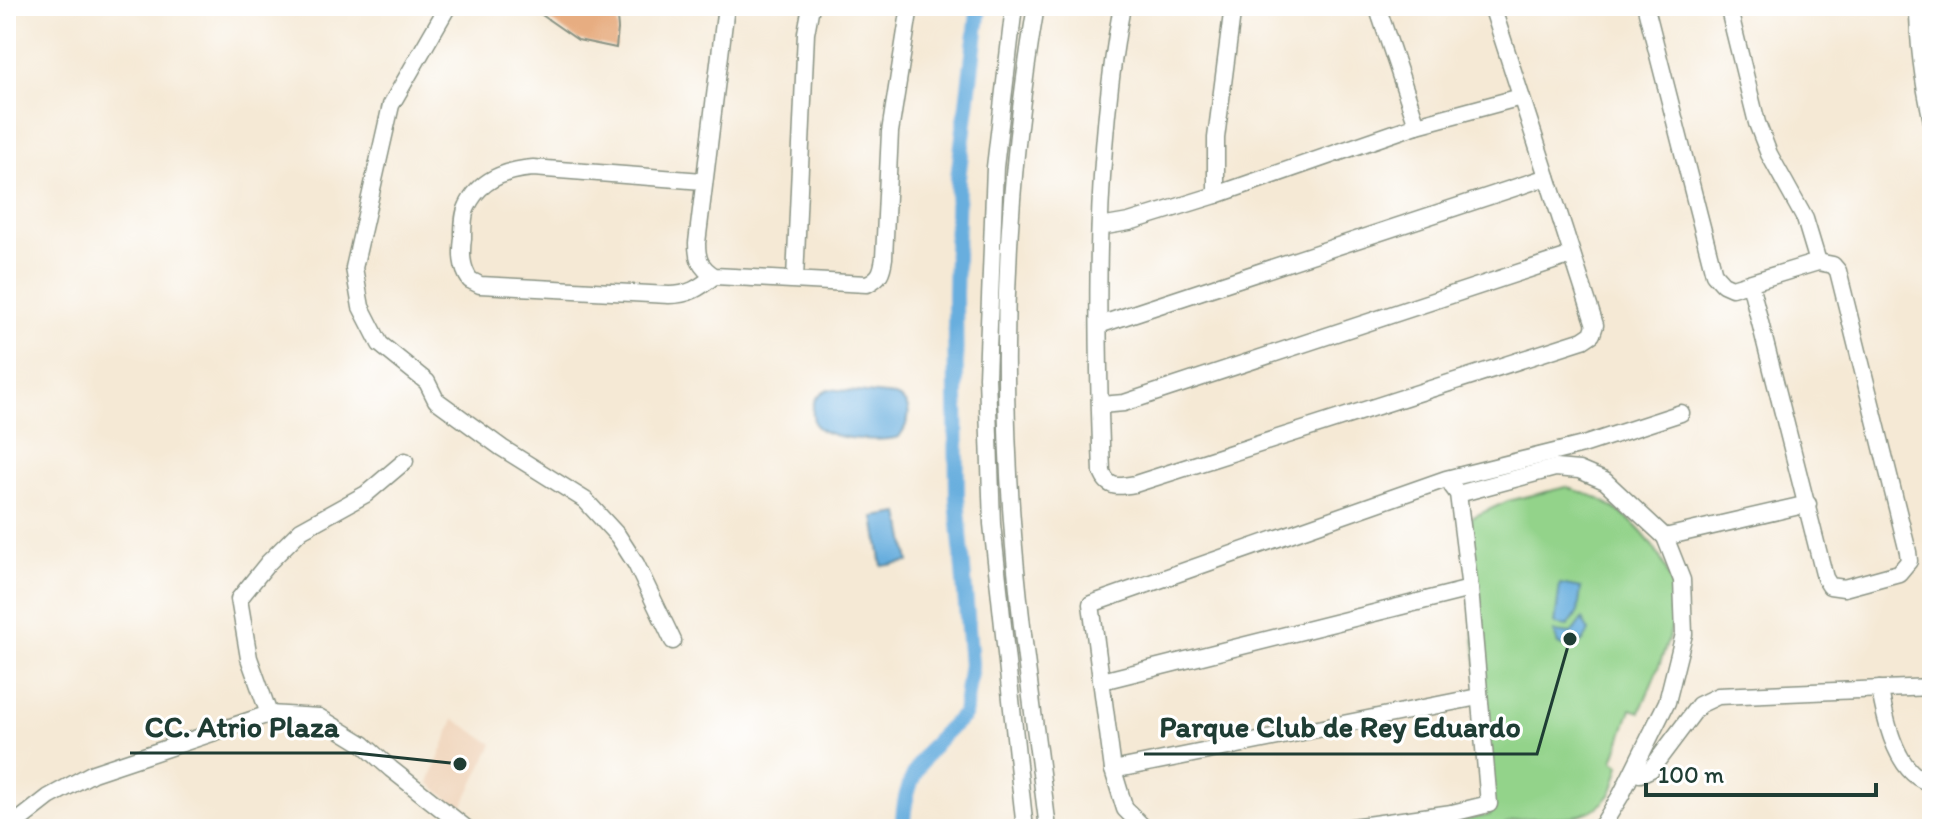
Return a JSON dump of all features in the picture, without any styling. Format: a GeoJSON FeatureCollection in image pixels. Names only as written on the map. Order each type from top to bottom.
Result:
{"type":"FeatureCollection","features":[{"type":"Feature","properties":{"kind":"street"},"geometry":{"type":"LineString","coordinates":[[448,6],[391,105],[354,268],[361,307],[380,344],[427,382],[436,400],[502,448],[585,500],[618,536],[636,564],[673,641]]}},
{"type":"Feature","properties":{"kind":"street"},"geometry":{"type":"LineString","coordinates":[[726,6],[703,181],[697,257],[703,269],[714,276],[867,284],[877,280],[881,273],[890,132],[910,6]]}},
{"type":"Feature","properties":{"kind":"street"},"geometry":{"type":"LineString","coordinates":[[795,279],[806,33],[811,6]]}},
{"type":"Feature","properties":{"kind":"street"},"geometry":{"type":"LineString","coordinates":[[1014,6],[995,167],[987,377],[992,524],[1025,829]]}},
{"type":"Feature","properties":{"kind":"street"},"geometry":{"type":"LineString","coordinates":[[1036,6],[1025,68],[1015,162],[1007,295],[1008,408],[1012,522],[1048,829]]}},
{"type":"Feature","properties":{"kind":"street"},"geometry":{"type":"LineString","coordinates":[[1122,6],[1115,47],[1100,227],[1099,325],[1104,477],[1116,487],[1587,339],[1592,334],[1595,325],[1492,6]]}},
{"type":"Feature","properties":{"kind":"street"},"geometry":{"type":"LineString","coordinates":[[1216,195],[1216,138],[1233,6]]}},
{"type":"Feature","properties":{"kind":"street"},"geometry":{"type":"LineString","coordinates":[[1377,6],[1417,125]]}},
{"type":"Feature","properties":{"kind":"street"},"geometry":{"type":"LineString","coordinates":[[1728,6],[1757,123],[1769,154],[1805,219],[1818,262]]}},
{"type":"Feature","properties":{"kind":"street"},"geometry":{"type":"LineString","coordinates":[[1918,6],[1932,121]]}},
{"type":"Feature","properties":{"kind":"street"},"geometry":{"type":"LineString","coordinates":[[1646,8],[1714,274],[1732,288],[1818,262],[1833,265],[1838,271],[1908,552],[1909,561],[1899,573],[1844,588],[1830,586],[1825,578],[1750,283]]}},
{"type":"Feature","properties":{"kind":"street"},"geometry":{"type":"LineString","coordinates":[[1100,227],[1129,222],[1216,195],[1417,125],[1521,97]]}},
{"type":"Feature","properties":{"kind":"street"},"geometry":{"type":"LineString","coordinates":[[703,181],[512,169],[478,189],[465,209],[463,263],[470,280],[480,285],[669,295],[683,295],[697,290],[714,276]]}},
{"type":"Feature","properties":{"kind":"street"},"geometry":{"type":"LineString","coordinates":[[1099,325],[1547,177]]}},
{"type":"Feature","properties":{"kind":"street"},"geometry":{"type":"LineString","coordinates":[[1101,405],[1124,403],[1572,255]]}},
{"type":"Feature","properties":{"kind":"street"},"geometry":{"type":"LineString","coordinates":[[1145,829],[1125,809],[1113,770],[1091,604],[1446,479],[1583,445],[1681,413]]}},
{"type":"Feature","properties":{"kind":"street"},"geometry":{"type":"LineString","coordinates":[[269,714],[249,658],[239,599],[268,563],[301,530],[366,494],[405,461]]}},
{"type":"Feature","properties":{"kind":"street"},"geometry":{"type":"LineString","coordinates":[[1458,494],[1555,468],[1579,470],[1605,481],[1665,537],[1682,580],[1684,634],[1667,702],[1634,771],[1602,826],[1597,829]]}},
{"type":"Feature","properties":{"kind":"street"},"geometry":{"type":"LineString","coordinates":[[1338,829],[1450,821],[1489,804],[1470,589],[1458,494],[1446,479]]}},
{"type":"Feature","properties":{"kind":"street"},"geometry":{"type":"LineString","coordinates":[[1665,537],[1808,504]]}},
{"type":"Feature","properties":{"kind":"street"},"geometry":{"type":"LineString","coordinates":[[1102,681],[1470,589]]}},
{"type":"Feature","properties":{"kind":"street"},"geometry":{"type":"LineString","coordinates":[[1634,771],[1640,774],[1651,769],[1699,705],[1718,696],[1932,687]]}},
{"type":"Feature","properties":{"kind":"street"},"geometry":{"type":"LineString","coordinates":[[1880,689],[1885,721],[1907,770],[1919,779],[1932,783]]}},
{"type":"Feature","properties":{"kind":"street"},"geometry":{"type":"LineString","coordinates":[[1113,770],[1478,697]]}},
{"type":"Feature","properties":{"kind":"street"},"geometry":{"type":"LineString","coordinates":[[8,829],[49,797],[93,773],[269,714],[319,717],[363,744],[467,829]]}},
{"type":"Feature","properties":{"kind":"shaded area"},"geometry":{"type":"Polygon","coordinates":[[[454,719],[493,744],[461,809],[429,783],[454,719]]]}},
{"type":"Feature","properties":{"kind":"green space"},"geometry":{"type":"Polygon","coordinates":[[[1566,487],[1597,498],[1615,509],[1642,533],[1663,563],[1674,596],[1674,613],[1665,650],[1640,712],[1631,709],[1613,761],[1620,765],[1615,784],[1610,795],[1598,807],[1568,817],[1522,819],[1497,829],[1455,829],[1454,823],[1490,815],[1464,521],[1508,501],[1566,487]]]}},
{"type":"Feature","properties":{"kind":"water"},"geometry":{"type":"Polygon","coordinates":[[[828,389],[901,399],[909,414],[903,431],[899,437],[868,439],[842,437],[822,430],[815,425],[813,408],[816,399],[828,389]]]}},
{"type":"Feature","properties":{"kind":"water"},"geometry":{"type":"Polygon","coordinates":[[[900,513],[909,562],[882,566],[874,517],[900,513]]]}},
{"type":"Feature","properties":{"kind":"water"},"geometry":{"type":"Polygon","coordinates":[[[1560,584],[1581,588],[1578,612],[1568,626],[1555,624],[1560,584]]]}},
{"type":"Feature","properties":{"kind":"water"},"geometry":{"type":"Polygon","coordinates":[[[1582,619],[1589,631],[1584,640],[1573,647],[1558,644],[1554,632],[1571,634],[1582,619]]]}},
{"type":"Feature","properties":{"kind":"building"},"geometry":{"type":"Polygon","coordinates":[[[529,6],[616,6],[616,48],[578,40],[529,6]]]}},
{"type":"Feature","properties":{"kind":"waterway"},"geometry":{"type":"LineString","coordinates":[[903,829],[907,794],[919,765],[939,739],[964,715],[971,664],[957,498],[955,295],[958,178],[979,6]]}},
{"type":"Feature","properties":{"kind":"place","name":"Parque Club de Rey Eduardo"},"geometry":{"type":"Point","coordinates":[1570,639]}},
{"type":"Feature","properties":{"kind":"place","name":"CC. Atrio Plaza"},"geometry":{"type":"Point","coordinates":[460,764]}}]}
